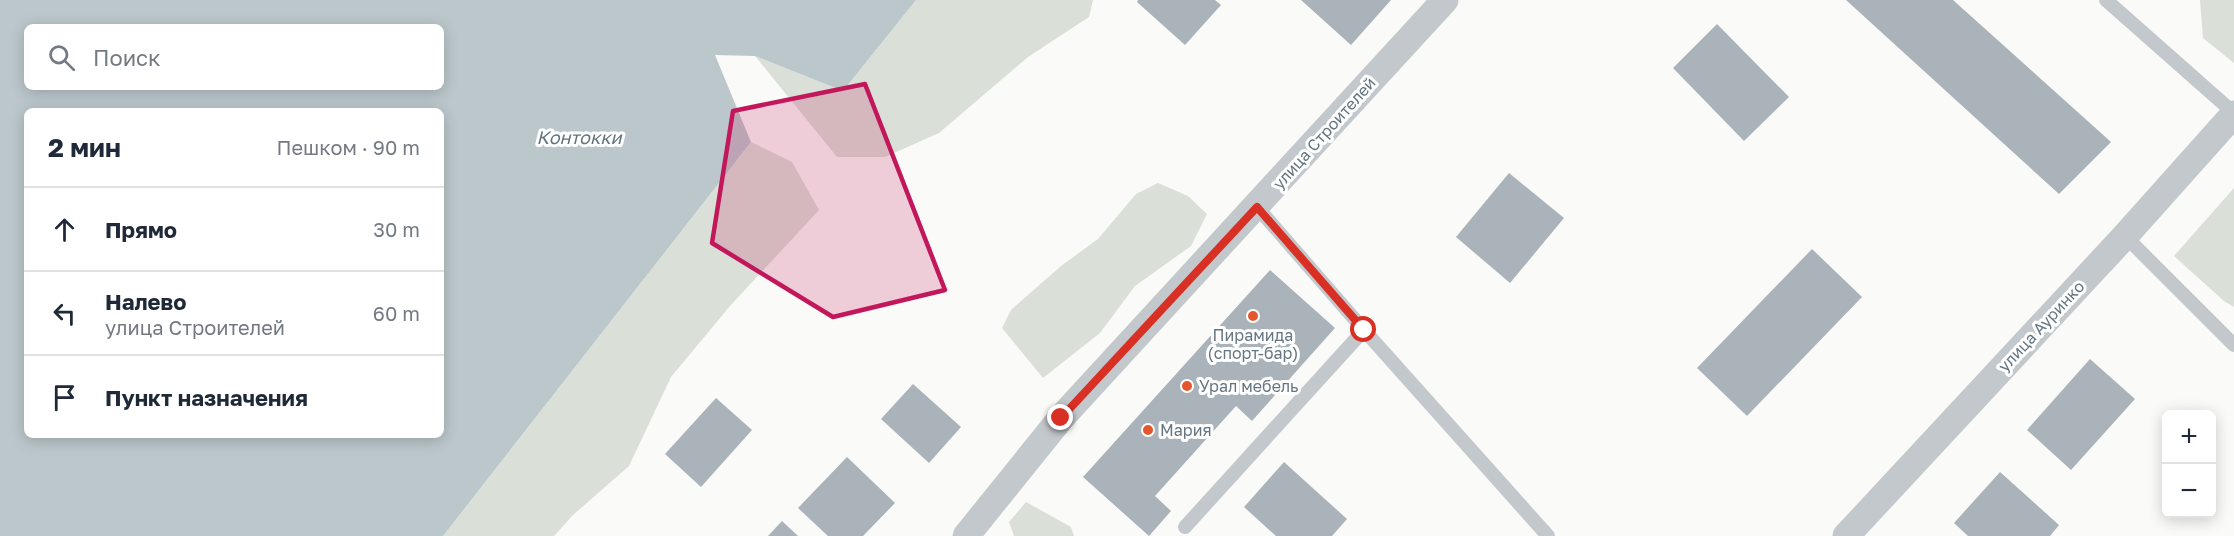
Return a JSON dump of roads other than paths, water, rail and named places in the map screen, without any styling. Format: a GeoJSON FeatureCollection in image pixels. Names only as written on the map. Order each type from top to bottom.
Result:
{"type":"FeatureCollection","features":[{"type":"Feature","properties":{"kind":"street","name":"улица Строителей"},"geometry":{"type":"LineString","coordinates":[[966,536],[1061,418],[1445,0]]}},
{"type":"Feature","properties":{"kind":"street","name":"улица Ауринко"},"geometry":{"type":"LineString","coordinates":[[1846,536],[2125,236],[2234,114]]}},
{"type":"Feature","properties":{"kind":"lane"},"geometry":{"type":"LineString","coordinates":[[2106,0],[2234,114]]}},
{"type":"Feature","properties":{"kind":"lane"},"geometry":{"type":"LineString","coordinates":[[1257,207],[1548,536]]}},
{"type":"Feature","properties":{"kind":"lane"},"geometry":{"type":"LineString","coordinates":[[2125,236],[2234,345]]}},
{"type":"Feature","properties":{"kind":"lane"},"geometry":{"type":"LineString","coordinates":[[1185,526],[1364,330]]}},
{"type":"Feature","properties":{"kind":"water","name":"Контокки"},"geometry":{"type":"Polygon","coordinates":[[[0,0],[916,0],[843,91],[755,56],[715,55],[751,142],[443,536],[0,536],[0,0]]]}},
{"type":"Feature","properties":{"kind":"place","name":"Пирамида (спорт-бар)"},"geometry":{"type":"Point","coordinates":[1253,316]}},
{"type":"Feature","properties":{"kind":"place","name":"Урал мебель"},"geometry":{"type":"Point","coordinates":[1187,386]}},
{"type":"Feature","properties":{"kind":"place","name":"Мария"},"geometry":{"type":"Point","coordinates":[1148,430]}}]}
